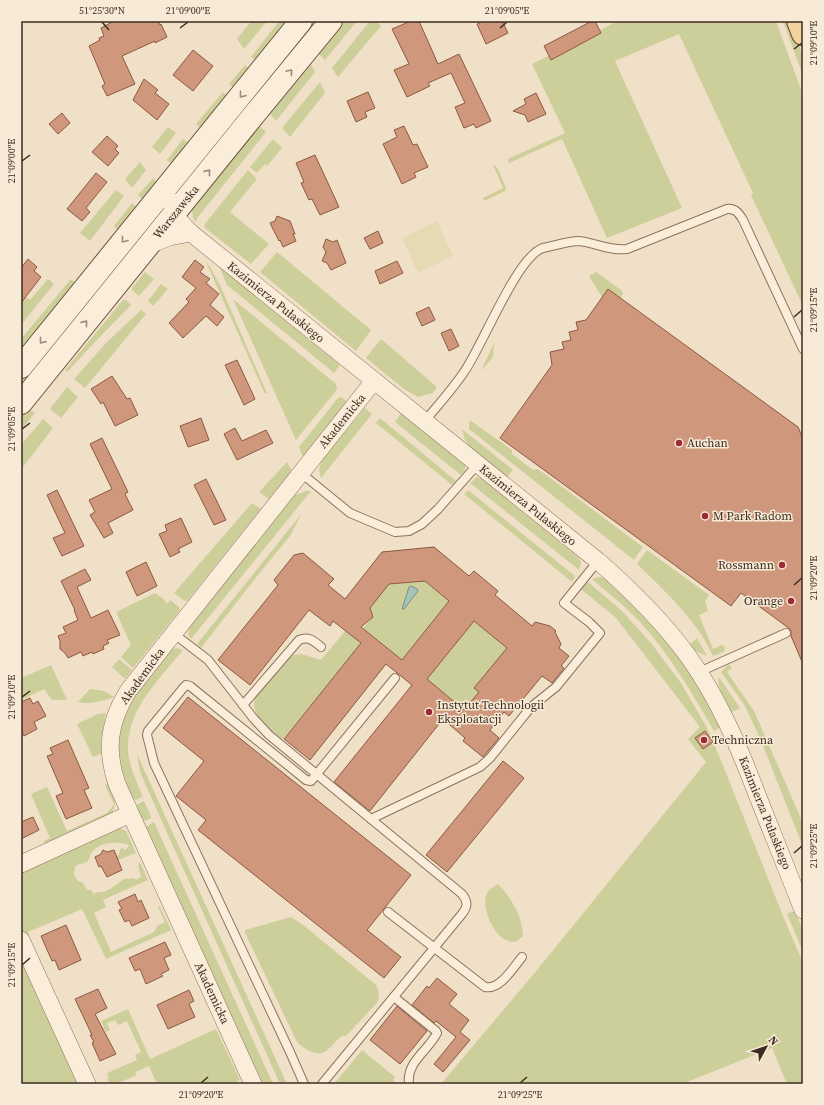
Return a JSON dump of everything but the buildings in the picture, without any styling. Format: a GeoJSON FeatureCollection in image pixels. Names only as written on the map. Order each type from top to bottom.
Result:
{"type":"FeatureCollection","features":[{"type":"Feature","properties":{"kind":"main road","name":"Warszawska"},"geometry":{"type":"LineString","coordinates":[[21,367],[301,21]]}},
{"type":"Feature","properties":{"kind":"main road","name":"Warszawska"},"geometry":{"type":"LineString","coordinates":[[21,403],[332,21]]}},
{"type":"Feature","properties":{"kind":"main road"},"geometry":{"type":"LineString","coordinates":[[798,21],[803,34]]}},
{"type":"Feature","properties":{"kind":"street"},"geometry":{"type":"LineString","coordinates":[[174,214],[172,207],[172,196],[178,174]]}},
{"type":"Feature","properties":{"kind":"street","name":"Kazimierza Pułaskiego"},"geometry":{"type":"LineString","coordinates":[[174,214],[191,233],[598,561],[649,609],[677,642],[699,672],[720,707],[735,739],[803,910]]}},
{"type":"Feature","properties":{"kind":"street"},"geometry":{"type":"LineString","coordinates":[[148,246],[169,237],[191,233]]}},
{"type":"Feature","properties":{"kind":"street","name":"Akademicka"},"geometry":{"type":"LineString","coordinates":[[253,1084],[117,784],[111,761],[110,750],[112,726],[120,704],[128,690],[374,381]]}},
{"type":"Feature","properties":{"kind":"street"},"geometry":{"type":"LineString","coordinates":[[21,864],[130,814]]}},
{"type":"Feature","properties":{"kind":"street"},"geometry":{"type":"LineString","coordinates":[[21,940],[87,1084]]}},
{"type":"Feature","properties":{"kind":"lane"},"geometry":{"type":"LineString","coordinates":[[424,422],[464,372],[476,353],[500,305],[534,253],[543,248],[576,241],[609,248],[627,248],[727,209],[734,209],[743,220],[803,349]]}},
{"type":"Feature","properties":{"kind":"lane"},"geometry":{"type":"LineString","coordinates":[[301,473],[350,513],[395,532],[403,532],[416,528],[422,524],[477,465]]}},
{"type":"Feature","properties":{"kind":"lane"},"geometry":{"type":"LineString","coordinates":[[371,819],[480,767],[490,758],[531,707],[556,687],[600,633],[589,622],[564,603],[598,561]]}},
{"type":"Feature","properties":{"kind":"lane"},"geometry":{"type":"LineString","coordinates":[[173,633],[208,660],[243,705],[269,735],[462,894],[466,900],[466,908],[434,949],[322,1084]]}},
{"type":"Feature","properties":{"kind":"lane"},"geometry":{"type":"LineString","coordinates":[[699,672],[786,633]]}},
{"type":"Feature","properties":{"kind":"lane"},"geometry":{"type":"LineString","coordinates":[[243,705],[299,640],[309,638],[321,647]]}},
{"type":"Feature","properties":{"kind":"lane"},"geometry":{"type":"LineString","coordinates":[[304,1084],[284,1038],[154,763],[147,735],[148,731],[184,687],[186,685],[190,686],[306,780],[311,781],[395,678]]}},
{"type":"Feature","properties":{"kind":"lane"},"geometry":{"type":"LineString","coordinates":[[388,912],[480,985],[489,988],[497,986],[522,957]]}},
{"type":"Feature","properties":{"kind":"lane"},"geometry":{"type":"LineString","coordinates":[[394,997],[437,1033],[411,1068],[408,1078],[409,1084]]}},
{"type":"Feature","properties":{"kind":"shaded area"},"geometry":{"type":"Polygon","coordinates":[[[437,221],[453,256],[418,273],[402,238],[437,221]]]}},
{"type":"Feature","properties":{"kind":"shaded area"},"geometry":{"type":"Polygon","coordinates":[[[411,586],[418,591],[404,609],[402,609],[409,587],[411,586]]]}},
{"type":"Feature","properties":{"kind":"green space"},"geometry":{"type":"Polygon","coordinates":[[[251,21],[267,21],[244,49],[237,39],[251,21]]]}},
{"type":"Feature","properties":{"kind":"green space"},"geometry":{"type":"Polygon","coordinates":[[[279,21],[292,21],[259,62],[251,57],[279,21]]]}},
{"type":"Feature","properties":{"kind":"green space"},"geometry":{"type":"Polygon","coordinates":[[[342,21],[357,21],[325,60],[319,54],[318,50],[342,21]]]}},
{"type":"Feature","properties":{"kind":"green space"},"geometry":{"type":"Polygon","coordinates":[[[370,21],[376,21],[381,26],[338,77],[332,68],[370,21]]]}},
{"type":"Feature","properties":{"kind":"green space"},"geometry":{"type":"Polygon","coordinates":[[[618,21],[776,21],[803,95],[803,306],[751,195],[753,193],[679,34],[615,61],[682,208],[607,238],[562,139],[509,163],[508,159],[565,133],[532,64],[618,21]]]}},
{"type":"Feature","properties":{"kind":"green space"},"geometry":{"type":"Polygon","coordinates":[[[783,21],[790,21],[803,56],[803,76],[783,21]]]}},
{"type":"Feature","properties":{"kind":"green space"},"geometry":{"type":"Polygon","coordinates":[[[310,63],[315,72],[276,121],[268,111],[310,63]]]}},
{"type":"Feature","properties":{"kind":"green space"},"geometry":{"type":"Polygon","coordinates":[[[245,65],[249,69],[233,88],[229,84],[245,65]]]}},
{"type":"Feature","properties":{"kind":"green space"},"geometry":{"type":"Polygon","coordinates":[[[320,82],[325,93],[290,137],[282,128],[320,82]]]}},
{"type":"Feature","properties":{"kind":"green space"},"geometry":{"type":"Polygon","coordinates":[[[223,92],[227,96],[203,130],[196,124],[223,92]]]}},
{"type":"Feature","properties":{"kind":"green space"},"geometry":{"type":"Polygon","coordinates":[[[258,125],[266,132],[195,222],[192,208],[258,125]]]}},
{"type":"Feature","properties":{"kind":"green space"},"geometry":{"type":"Polygon","coordinates":[[[168,127],[176,133],[160,154],[152,147],[168,127]]]}},
{"type":"Feature","properties":{"kind":"green space"},"geometry":{"type":"Polygon","coordinates":[[[183,139],[191,145],[172,164],[167,160],[183,139]]]}},
{"type":"Feature","properties":{"kind":"green space"},"geometry":{"type":"Polygon","coordinates":[[[273,139],[282,148],[267,166],[265,164],[257,173],[250,167],[273,139]]]}},
{"type":"Feature","properties":{"kind":"green space"},"geometry":{"type":"Polygon","coordinates":[[[140,162],[146,170],[132,188],[125,179],[140,162]]]}},
{"type":"Feature","properties":{"kind":"green space"},"geometry":{"type":"Polygon","coordinates":[[[493,165],[498,169],[506,188],[505,191],[484,201],[483,198],[503,188],[493,165]]]}},
{"type":"Feature","properties":{"kind":"green space"},"geometry":{"type":"Polygon","coordinates":[[[248,170],[257,179],[230,212],[269,244],[251,264],[205,228],[204,225],[248,170]]]}},
{"type":"Feature","properties":{"kind":"green space"},"geometry":{"type":"Polygon","coordinates":[[[153,178],[158,183],[145,202],[138,195],[153,178]]]}},
{"type":"Feature","properties":{"kind":"green space"},"geometry":{"type":"Polygon","coordinates":[[[116,190],[124,196],[90,241],[80,233],[116,190]]]}},
{"type":"Feature","properties":{"kind":"green space"},"geometry":{"type":"Polygon","coordinates":[[[132,203],[139,209],[120,232],[114,226],[132,203]]]}},
{"type":"Feature","properties":{"kind":"green space"},"geometry":{"type":"Polygon","coordinates":[[[277,252],[371,330],[356,351],[260,272],[277,252]]]}},
{"type":"Feature","properties":{"kind":"green space"},"geometry":{"type":"Polygon","coordinates":[[[206,262],[220,285],[267,393],[265,394],[206,262]]]}},
{"type":"Feature","properties":{"kind":"green space"},"geometry":{"type":"Polygon","coordinates":[[[219,266],[340,365],[334,373],[227,285],[219,266]]]}},
{"type":"Feature","properties":{"kind":"green space"},"geometry":{"type":"Polygon","coordinates":[[[145,272],[154,279],[139,296],[133,291],[132,288],[145,272]]]}},
{"type":"Feature","properties":{"kind":"green space"},"geometry":{"type":"Polygon","coordinates":[[[596,272],[621,290],[623,293],[621,298],[608,289],[602,297],[589,276],[596,272]]]}},
{"type":"Feature","properties":{"kind":"green space"},"geometry":{"type":"Polygon","coordinates":[[[48,279],[54,284],[21,325],[21,294],[30,300],[48,279]]]}},
{"type":"Feature","properties":{"kind":"green space"},"geometry":{"type":"Polygon","coordinates":[[[71,279],[75,283],[21,354],[21,339],[71,279]]]}},
{"type":"Feature","properties":{"kind":"green space"},"geometry":{"type":"Polygon","coordinates":[[[161,284],[168,289],[153,306],[148,301],[161,284]]]}},
{"type":"Feature","properties":{"kind":"green space"},"geometry":{"type":"Polygon","coordinates":[[[233,299],[336,384],[337,388],[335,392],[296,440],[233,299]]]}},
{"type":"Feature","properties":{"kind":"green space"},"geometry":{"type":"Polygon","coordinates":[[[123,300],[126,300],[131,305],[67,372],[65,370],[123,300]]]}},
{"type":"Feature","properties":{"kind":"green space"},"geometry":{"type":"Polygon","coordinates":[[[141,310],[146,314],[85,388],[74,379],[105,344],[141,310]]]}},
{"type":"Feature","properties":{"kind":"green space"},"geometry":{"type":"Polygon","coordinates":[[[381,339],[437,387],[433,393],[418,397],[404,389],[366,358],[381,339]]]}},
{"type":"Feature","properties":{"kind":"green space"},"geometry":{"type":"Polygon","coordinates":[[[494,343],[493,357],[481,371],[494,343]]]}},
{"type":"Feature","properties":{"kind":"green space"},"geometry":{"type":"Polygon","coordinates":[[[67,387],[78,397],[61,418],[50,409],[67,387]]]}},
{"type":"Feature","properties":{"kind":"green space"},"geometry":{"type":"Polygon","coordinates":[[[341,397],[347,402],[303,457],[299,447],[338,398],[341,397]]]}},
{"type":"Feature","properties":{"kind":"green space"},"geometry":{"type":"Polygon","coordinates":[[[365,408],[372,414],[321,478],[319,469],[322,460],[365,408]]]}},
{"type":"Feature","properties":{"kind":"green space"},"geometry":{"type":"Polygon","coordinates":[[[29,409],[35,413],[21,430],[21,417],[29,409]]]}},
{"type":"Feature","properties":{"kind":"green space"},"geometry":{"type":"Polygon","coordinates":[[[401,413],[465,465],[465,470],[461,475],[395,422],[401,413]]]}},
{"type":"Feature","properties":{"kind":"green space"},"geometry":{"type":"Polygon","coordinates":[[[380,418],[456,481],[452,485],[376,423],[380,418]]]}},
{"type":"Feature","properties":{"kind":"green space"},"geometry":{"type":"Polygon","coordinates":[[[43,419],[53,428],[23,467],[21,465],[21,445],[43,419]]]}},
{"type":"Feature","properties":{"kind":"green space"},"geometry":{"type":"Polygon","coordinates":[[[471,421],[512,450],[512,454],[533,470],[538,469],[643,547],[634,560],[469,429],[469,422],[471,421]]]}},
{"type":"Feature","properties":{"kind":"green space"},"geometry":{"type":"Polygon","coordinates":[[[462,429],[513,470],[507,477],[470,447],[465,440],[462,429]]]}},
{"type":"Feature","properties":{"kind":"green space"},"geometry":{"type":"Polygon","coordinates":[[[287,462],[292,471],[269,499],[259,492],[287,462]]]}},
{"type":"Feature","properties":{"kind":"green space"},"geometry":{"type":"Polygon","coordinates":[[[477,477],[481,478],[578,557],[581,562],[579,570],[470,483],[477,477]]]}},
{"type":"Feature","properties":{"kind":"green space"},"geometry":{"type":"Polygon","coordinates":[[[468,490],[575,576],[572,582],[464,494],[468,490]]]}},
{"type":"Feature","properties":{"kind":"green space"},"geometry":{"type":"Polygon","coordinates":[[[306,491],[311,491],[191,639],[188,635],[189,627],[291,499],[295,495],[306,491]]]}},
{"type":"Feature","properties":{"kind":"green space"},"geometry":{"type":"Polygon","coordinates":[[[252,503],[261,509],[187,601],[174,593],[252,503]]]}},
{"type":"Feature","properties":{"kind":"green space"},"geometry":{"type":"Polygon","coordinates":[[[302,513],[290,536],[201,648],[197,644],[302,513]]]}},
{"type":"Feature","properties":{"kind":"green space"},"geometry":{"type":"Polygon","coordinates":[[[647,550],[709,595],[705,601],[708,611],[699,615],[713,649],[722,645],[725,647],[724,652],[713,656],[703,637],[687,615],[637,564],[647,550]]]}},
{"type":"Feature","properties":{"kind":"green space"},"geometry":{"type":"Polygon","coordinates":[[[598,577],[606,579],[616,587],[662,635],[694,678],[721,727],[714,731],[671,661],[640,622],[592,579],[598,577]]]}},
{"type":"Feature","properties":{"kind":"green space"},"geometry":{"type":"Polygon","coordinates":[[[414,578],[421,578],[449,601],[402,660],[363,628],[373,617],[372,613],[368,611],[391,581],[401,580],[402,583],[414,582],[414,578]]]}},
{"type":"Feature","properties":{"kind":"green space"},"geometry":{"type":"Polygon","coordinates":[[[588,582],[621,610],[651,643],[681,683],[707,728],[720,758],[803,963],[803,1084],[787,1084],[772,1048],[682,1084],[441,1084],[537,970],[706,762],[688,739],[700,727],[616,618],[581,589],[588,582]]]}},
{"type":"Feature","properties":{"kind":"green space"},"geometry":{"type":"Polygon","coordinates":[[[155,593],[165,600],[165,602],[168,603],[170,600],[179,607],[180,610],[133,668],[121,657],[131,645],[116,612],[155,593]]]}},
{"type":"Feature","properties":{"kind":"green space"},"geometry":{"type":"Polygon","coordinates":[[[474,621],[507,648],[508,655],[474,688],[479,692],[464,710],[427,679],[474,621]]]}},
{"type":"Feature","properties":{"kind":"green space"},"geometry":{"type":"Polygon","coordinates":[[[345,631],[361,643],[282,740],[262,722],[258,716],[254,704],[255,698],[293,655],[302,654],[321,660],[345,631]]]}},
{"type":"Feature","properties":{"kind":"green space"},"geometry":{"type":"Polygon","coordinates":[[[697,638],[707,656],[695,651],[689,645],[697,638]]]}},
{"type":"Feature","properties":{"kind":"green space"},"geometry":{"type":"Polygon","coordinates":[[[176,648],[183,650],[143,701],[135,715],[130,730],[128,746],[130,763],[142,795],[142,797],[136,800],[133,799],[128,787],[119,752],[120,728],[123,716],[132,699],[171,650],[176,648]]]}},
{"type":"Feature","properties":{"kind":"green space"},"geometry":{"type":"Polygon","coordinates":[[[119,659],[132,670],[125,679],[112,667],[119,659]]]}},
{"type":"Feature","properties":{"kind":"green space"},"geometry":{"type":"Polygon","coordinates":[[[729,664],[732,668],[727,672],[754,711],[803,823],[803,847],[760,738],[745,706],[721,672],[729,664]]]}},
{"type":"Feature","properties":{"kind":"green space"},"geometry":{"type":"Polygon","coordinates":[[[51,665],[67,700],[52,700],[44,689],[21,700],[21,678],[51,665]]]}},
{"type":"Feature","properties":{"kind":"green space"},"geometry":{"type":"Polygon","coordinates":[[[719,677],[740,708],[732,712],[730,711],[720,690],[718,681],[719,677]]]}},
{"type":"Feature","properties":{"kind":"green space"},"geometry":{"type":"Polygon","coordinates":[[[90,689],[104,691],[114,697],[91,703],[78,702],[90,689]]]}},
{"type":"Feature","properties":{"kind":"green space"},"geometry":{"type":"Polygon","coordinates":[[[106,713],[101,740],[101,754],[93,757],[77,724],[98,714],[106,713]]]}},
{"type":"Feature","properties":{"kind":"green space"},"geometry":{"type":"Polygon","coordinates":[[[137,754],[287,1084],[280,1084],[140,772],[137,754]]]}},
{"type":"Feature","properties":{"kind":"green space"},"geometry":{"type":"Polygon","coordinates":[[[109,783],[115,803],[111,816],[45,846],[44,841],[50,838],[31,794],[47,787],[67,831],[107,813],[114,804],[105,785],[109,783]]]}},
{"type":"Feature","properties":{"kind":"green space"},"geometry":{"type":"Polygon","coordinates":[[[144,801],[151,816],[151,818],[145,821],[142,820],[136,806],[144,801]]]}},
{"type":"Feature","properties":{"kind":"green space"},"geometry":{"type":"Polygon","coordinates":[[[154,822],[273,1084],[262,1084],[146,827],[154,822]]]}},
{"type":"Feature","properties":{"kind":"green space"},"geometry":{"type":"Polygon","coordinates":[[[118,827],[126,831],[136,853],[118,860],[116,856],[119,855],[120,849],[122,848],[126,850],[129,845],[120,843],[105,844],[93,851],[87,862],[77,865],[75,867],[74,874],[78,881],[83,883],[87,890],[91,890],[94,894],[110,889],[124,879],[134,878],[136,880],[141,877],[138,866],[140,862],[148,880],[103,900],[106,907],[94,913],[111,952],[154,932],[157,926],[165,922],[158,907],[159,905],[171,930],[106,959],[82,909],[28,932],[29,935],[25,937],[21,929],[21,871],[118,827]]]}},
{"type":"Feature","properties":{"kind":"green space"},"geometry":{"type":"Polygon","coordinates":[[[498,884],[512,902],[521,921],[523,936],[517,941],[511,942],[502,938],[490,922],[487,915],[485,900],[487,894],[490,889],[498,884]]]}},
{"type":"Feature","properties":{"kind":"green space"},"geometry":{"type":"Polygon","coordinates":[[[795,911],[803,931],[803,952],[787,914],[795,911]]]}},
{"type":"Feature","properties":{"kind":"green space"},"geometry":{"type":"Polygon","coordinates":[[[291,917],[302,924],[376,985],[378,991],[379,998],[377,1003],[346,1036],[342,1036],[322,1053],[314,1053],[297,1042],[245,933],[245,930],[291,917]]]}},
{"type":"Feature","properties":{"kind":"green space"},"geometry":{"type":"Polygon","coordinates":[[[21,956],[80,1084],[21,1084],[21,956]]]}},
{"type":"Feature","properties":{"kind":"green space"},"geometry":{"type":"Polygon","coordinates":[[[128,1009],[150,1059],[216,1029],[240,1080],[232,1084],[157,1084],[149,1066],[135,1072],[137,1075],[116,1084],[110,1084],[107,1078],[109,1078],[107,1073],[137,1060],[135,1055],[141,1052],[127,1021],[118,1025],[115,1020],[107,1023],[110,1030],[106,1032],[101,1021],[128,1009]]]}},
{"type":"Feature","properties":{"kind":"green space"},"geometry":{"type":"Polygon","coordinates":[[[362,1050],[395,1077],[393,1080],[397,1084],[334,1084],[362,1050]]]}},
{"type":"Feature","properties":{"kind":"place","name":"Auchan"},"geometry":{"type":"Point","coordinates":[679,443]}},
{"type":"Feature","properties":{"kind":"place","name":"M Park Radom"},"geometry":{"type":"Point","coordinates":[705,516]}},
{"type":"Feature","properties":{"kind":"place","name":"Rossmann"},"geometry":{"type":"Point","coordinates":[782,565]}},
{"type":"Feature","properties":{"kind":"place","name":"Orange"},"geometry":{"type":"Point","coordinates":[791,601]}},
{"type":"Feature","properties":{"kind":"place","name":"Instytut Technologii Eksploatacji"},"geometry":{"type":"Point","coordinates":[429,712]}},
{"type":"Feature","properties":{"kind":"place","name":"Techniczna"},"geometry":{"type":"Point","coordinates":[704,740]}}]}
